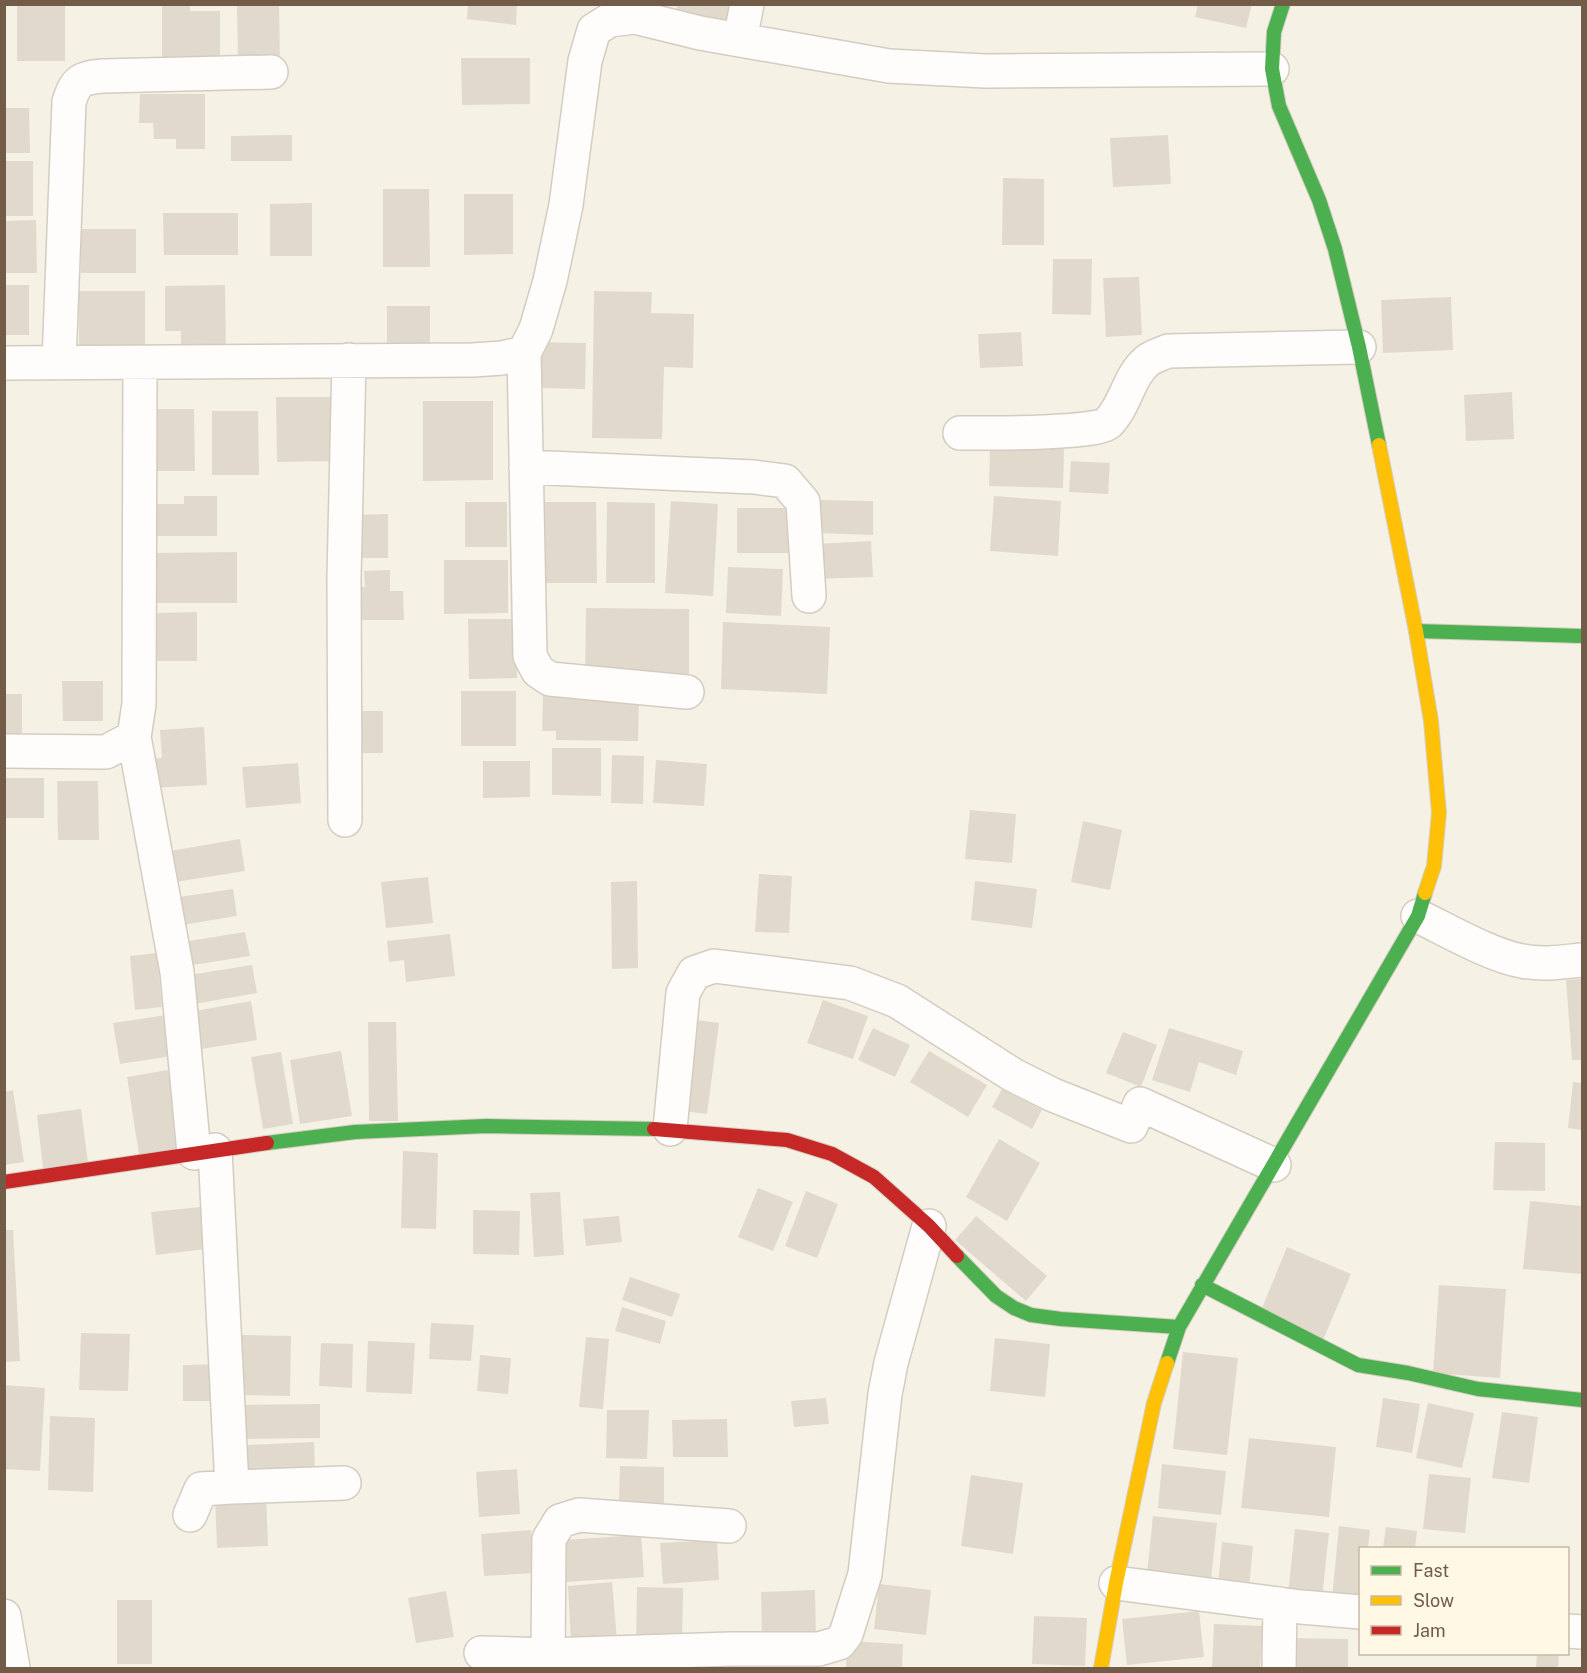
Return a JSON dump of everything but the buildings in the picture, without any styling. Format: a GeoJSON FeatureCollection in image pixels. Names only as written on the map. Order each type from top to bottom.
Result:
{"type":"FeatureCollection","features":[{"type":"Feature","properties":{"kind":"street"},"geometry":{"type":"LineString","coordinates":[[740,40],[747,4]]}},
{"type":"Feature","properties":{"kind":"street"},"geometry":{"type":"LineString","coordinates":[[1101,1668],[1116,1583],[1154,1403],[1179,1327],[1418,916],[1434,866],[1439,813],[1431,721],[1416,631],[1359,347],[1335,249],[1319,200],[1279,106],[1272,69],[1274,32],[1283,4]]}},
{"type":"Feature","properties":{"kind":"street"},"geometry":{"type":"LineString","coordinates":[[687,693],[550,679],[538,671],[530,656],[524,353],[536,329],[550,281],[566,205],[585,61],[594,30],[610,20],[635,17],[700,33],[889,66],[985,71],[1272,69]]}},
{"type":"Feature","properties":{"kind":"street"},"geometry":{"type":"LineString","coordinates":[[59,362],[69,102],[73,88],[83,78],[103,76],[271,72]]}},
{"type":"Feature","properties":{"kind":"street"},"geometry":{"type":"LineString","coordinates":[[960,434],[1081,429],[1106,425],[1121,407],[1135,375],[1149,360],[1168,351],[1359,347]]}},
{"type":"Feature","properties":{"kind":"street"},"geometry":{"type":"LineString","coordinates":[[4,363],[473,360],[502,358],[524,353]]}},
{"type":"Feature","properties":{"kind":"street"},"geometry":{"type":"LineString","coordinates":[[345,820],[344,578],[349,360]]}},
{"type":"Feature","properties":{"kind":"street"},"geometry":{"type":"LineString","coordinates":[[140,363],[139,704],[134,737],[177,972],[205,1152],[232,1486]]}},
{"type":"Feature","properties":{"kind":"street"},"geometry":{"type":"LineString","coordinates":[[526,467],[754,477],[785,481],[803,502],[809,597]]}},
{"type":"Feature","properties":{"kind":"street"},"geometry":{"type":"LineString","coordinates":[[1416,631],[1582,636]]}},
{"type":"Feature","properties":{"kind":"street"},"geometry":{"type":"LineString","coordinates":[[4,751],[106,752],[134,737]]}},
{"type":"Feature","properties":{"kind":"street"},"geometry":{"type":"LineString","coordinates":[[1418,916],[1494,952],[1520,961],[1548,963],[1582,960]]}},
{"type":"Feature","properties":{"kind":"street"},"geometry":{"type":"LineString","coordinates":[[670,1129],[683,993],[694,973],[714,966],[850,983],[897,1000],[1013,1075],[1053,1095],[1131,1126],[1140,1104],[1274,1165]]}},
{"type":"Feature","properties":{"kind":"street"},"geometry":{"type":"LineString","coordinates":[[4,1182],[355,1132],[486,1126],[670,1129],[787,1140],[832,1154],[874,1177],[929,1226],[996,1296],[1014,1308],[1031,1315],[1179,1327]]}},
{"type":"Feature","properties":{"kind":"street"},"geometry":{"type":"LineString","coordinates":[[481,1653],[732,1658],[819,1649],[838,1643],[846,1634],[865,1574],[885,1394],[929,1226]]}},
{"type":"Feature","properties":{"kind":"street"},"geometry":{"type":"LineString","coordinates":[[1202,1285],[1358,1365],[1408,1373],[1478,1389],[1582,1400]]}},
{"type":"Feature","properties":{"kind":"street"},"geometry":{"type":"LineString","coordinates":[[190,1515],[201,1489],[344,1483]]}},
{"type":"Feature","properties":{"kind":"street"},"geometry":{"type":"LineString","coordinates":[[548,1655],[549,1539],[560,1521],[579,1515],[729,1526]]}},
{"type":"Feature","properties":{"kind":"street"},"geometry":{"type":"LineString","coordinates":[[1116,1583],[1359,1612]]}},
{"type":"Feature","properties":{"kind":"street"},"geometry":{"type":"LineString","coordinates":[[1279,1668],[1280,1604]]}},
{"type":"Feature","properties":{"kind":"street"},"geometry":{"type":"LineString","coordinates":[[4,1617],[13,1668]]}},
{"type":"Feature","properties":{"kind":"traffic: fast"},"geometry":{"type":"LineString","coordinates":[[1283,4],[1274,32],[1272,69],[1279,106],[1319,200],[1335,249],[1359,347],[1379,445]]}},
{"type":"Feature","properties":{"kind":"traffic: fast"},"geometry":{"type":"LineString","coordinates":[[1416,631],[1582,636]]}},
{"type":"Feature","properties":{"kind":"traffic: fast"},"geometry":{"type":"LineString","coordinates":[[1167,1363],[1179,1327],[1418,916],[1425,893]]}},
{"type":"Feature","properties":{"kind":"traffic: fast"},"geometry":{"type":"LineString","coordinates":[[267,1143],[355,1132],[486,1126],[654,1129]]}},
{"type":"Feature","properties":{"kind":"traffic: fast"},"geometry":{"type":"LineString","coordinates":[[957,1256],[996,1296],[1014,1308],[1031,1315],[1179,1327]]}},
{"type":"Feature","properties":{"kind":"traffic: fast"},"geometry":{"type":"LineString","coordinates":[[1202,1285],[1358,1365],[1408,1373],[1478,1389],[1582,1400]]}},
{"type":"Feature","properties":{"kind":"traffic: slow"},"geometry":{"type":"LineString","coordinates":[[1379,445],[1416,631],[1431,721],[1439,813],[1434,866],[1425,893]]}},
{"type":"Feature","properties":{"kind":"traffic: slow"},"geometry":{"type":"LineString","coordinates":[[1101,1668],[1116,1583],[1154,1403],[1167,1363]]}},
{"type":"Feature","properties":{"kind":"traffic: jam"},"geometry":{"type":"LineString","coordinates":[[654,1129],[787,1140],[832,1154],[874,1177],[929,1226],[957,1256]]}},
{"type":"Feature","properties":{"kind":"traffic: jam"},"geometry":{"type":"LineString","coordinates":[[4,1182],[267,1143]]}}]}
